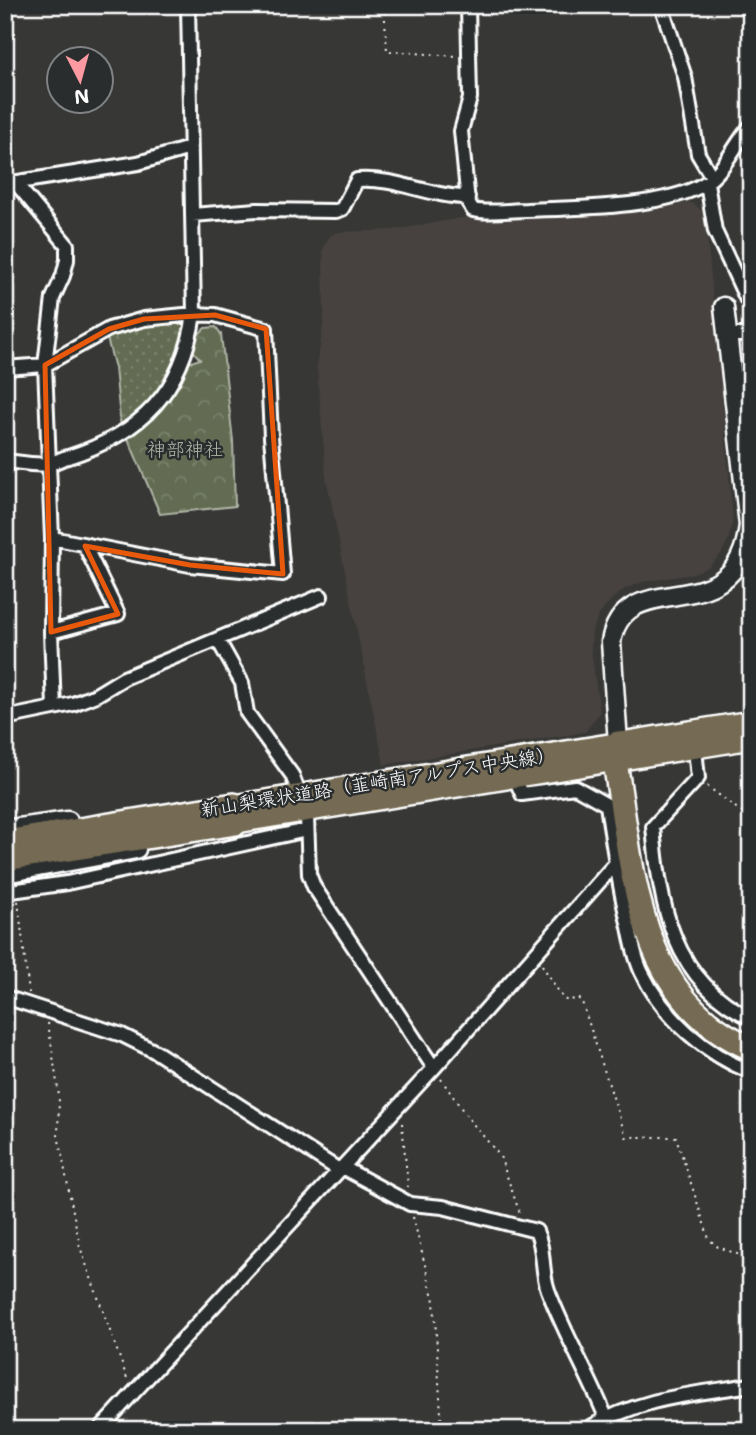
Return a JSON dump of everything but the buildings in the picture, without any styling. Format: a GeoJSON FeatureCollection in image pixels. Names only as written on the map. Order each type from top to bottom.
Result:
{"type":"FeatureCollection","features":[{"type":"Feature","properties":{"kind":"highway"},"geometry":{"type":"LineString","coordinates":[[620,755],[650,908],[669,960],[697,1000],[717,1017],[751,1037]]}},
{"type":"Feature","properties":{"kind":"highway"},"geometry":{"type":"LineString","coordinates":[[620,755],[640,909],[661,966],[685,1002],[699,1017],[736,1042],[751,1048]]}},
{"type":"Feature","properties":{"kind":"highway","name":"新山梨環状道路（韮崎南アルプス中央線）"},"geometry":{"type":"LineString","coordinates":[[5,842],[235,814]]}},
{"type":"Feature","properties":{"kind":"highway","name":"新山梨環状道路（韮崎南アルプス中央線）"},"geometry":{"type":"LineString","coordinates":[[5,859],[235,814]]}},
{"type":"Feature","properties":{"kind":"main road","name":"新山梨環状道路（韮崎南アルプス中央線）"},"geometry":{"type":"LineString","coordinates":[[235,814],[421,793],[515,778],[751,722]]}},
{"type":"Feature","properties":{"kind":"main road","name":"新山梨環状道路（韮崎南アルプス中央線）"},"geometry":{"type":"LineString","coordinates":[[235,814],[460,768],[695,748],[751,739]]}},
{"type":"Feature","properties":{"kind":"street"},"geometry":{"type":"LineString","coordinates":[[5,461],[47,464],[93,449],[138,424],[173,380],[184,359],[194,314],[188,5]]}},
{"type":"Feature","properties":{"kind":"street"},"geometry":{"type":"LineString","coordinates":[[468,5],[470,98],[461,131],[468,197],[473,210],[479,212],[589,207],[639,202],[688,191],[709,180],[751,126]]}},
{"type":"Feature","properties":{"kind":"street"},"geometry":{"type":"LineString","coordinates":[[660,5],[685,77],[698,154],[709,180],[715,231],[747,300]]}},
{"type":"Feature","properties":{"kind":"street"},"geometry":{"type":"LineString","coordinates":[[9,181],[138,163],[190,148]]}},
{"type":"Feature","properties":{"kind":"street"},"geometry":{"type":"LineString","coordinates":[[192,215],[257,210],[336,211],[342,209],[357,180],[370,179],[449,197],[468,197]]}},
{"type":"Feature","properties":{"kind":"street"},"geometry":{"type":"LineString","coordinates":[[9,181],[19,187],[67,245],[63,276],[53,298],[45,365],[52,538],[51,632],[54,708]]}},
{"type":"Feature","properties":{"kind":"street"},"geometry":{"type":"LineString","coordinates":[[620,755],[611,642],[613,629],[619,619],[637,603],[700,592],[713,586],[734,569],[747,542],[748,525],[724,307]]}},
{"type":"Feature","properties":{"kind":"street"},"geometry":{"type":"LineString","coordinates":[[5,368],[45,365],[109,329],[144,319],[194,314],[215,315],[266,329],[271,438],[283,573],[190,565],[52,538]]}},
{"type":"Feature","properties":{"kind":"street"},"geometry":{"type":"LineString","coordinates":[[727,335],[751,335]]}},
{"type":"Feature","properties":{"kind":"street"},"geometry":{"type":"LineString","coordinates":[[51,632],[118,614],[85,546]]}},
{"type":"Feature","properties":{"kind":"street"},"geometry":{"type":"LineString","coordinates":[[5,718],[73,704],[96,695],[124,678],[321,596]]}},
{"type":"Feature","properties":{"kind":"street"},"geometry":{"type":"LineString","coordinates":[[218,640],[242,683],[247,713],[292,775],[297,788]]}},
{"type":"Feature","properties":{"kind":"street"},"geometry":{"type":"LineString","coordinates":[[695,748],[698,778],[653,827],[662,891],[676,943],[689,967],[717,998],[751,1018]]}},
{"type":"Feature","properties":{"kind":"street"},"geometry":{"type":"LineString","coordinates":[[5,830],[225,796],[460,768]]}},
{"type":"Feature","properties":{"kind":"street"},"geometry":{"type":"LineString","coordinates":[[515,778],[522,794],[575,787],[607,805],[615,864],[640,970],[653,993],[694,1039],[714,1055],[751,1072]]}},
{"type":"Feature","properties":{"kind":"street"},"geometry":{"type":"LineString","coordinates":[[11,891],[67,883],[421,793]]}},
{"type":"Feature","properties":{"kind":"street"},"geometry":{"type":"LineString","coordinates":[[5,873],[237,831],[307,823]]}},
{"type":"Feature","properties":{"kind":"street"},"geometry":{"type":"LineString","coordinates":[[307,823],[309,874],[314,887],[434,1068]]}},
{"type":"Feature","properties":{"kind":"street"},"geometry":{"type":"LineString","coordinates":[[99,1430],[434,1068],[615,864]]}},
{"type":"Feature","properties":{"kind":"street"},"geometry":{"type":"LineString","coordinates":[[5,997],[31,1003],[122,1035],[156,1052],[341,1169],[410,1204],[443,1206],[536,1231],[540,1239],[546,1284],[609,1424]]}},
{"type":"Feature","properties":{"kind":"street"},"geometry":{"type":"LineString","coordinates":[[585,1430],[609,1424],[638,1404],[751,1385]]}},
{"type":"Feature","properties":{"kind":"path"},"geometry":{"type":"LineString","coordinates":[[384,5],[387,51],[469,57]]}},
{"type":"Feature","properties":{"kind":"path"},"geometry":{"type":"LineString","coordinates":[[698,778],[751,819]]}},
{"type":"Feature","properties":{"kind":"path"},"geometry":{"type":"LineString","coordinates":[[11,891],[31,1003]]}},
{"type":"Feature","properties":{"kind":"path"},"geometry":{"type":"LineString","coordinates":[[535,954],[564,1000],[580,999],[626,1138],[676,1137],[709,1239],[718,1247],[751,1259]]}},
{"type":"Feature","properties":{"kind":"path"},"geometry":{"type":"LineString","coordinates":[[46,1009],[59,1096],[58,1135],[80,1247],[125,1377],[135,1392]]}},
{"type":"Feature","properties":{"kind":"path"},"geometry":{"type":"LineString","coordinates":[[434,1068],[468,1118],[500,1156],[525,1228]]}},
{"type":"Feature","properties":{"kind":"path"},"geometry":{"type":"LineString","coordinates":[[400,1105],[410,1204],[434,1301],[442,1430]]}},
{"type":"Feature","properties":{"kind":"highlighted area"},"geometry":{"type":"Polygon","coordinates":[[[215,315],[266,329],[283,574],[190,565],[85,546],[118,614],[51,632],[45,365],[109,329],[144,319],[215,315]]]}},
{"type":"Feature","properties":{"kind":"shaded area"},"geometry":{"type":"Polygon","coordinates":[[[690,202],[703,211],[707,233],[733,519],[729,538],[721,554],[708,567],[692,574],[642,582],[625,589],[611,600],[599,615],[592,631],[591,651],[600,712],[585,732],[384,765],[326,477],[317,367],[324,319],[323,250],[326,242],[331,235],[339,232],[393,230],[467,217],[586,216],[642,211],[690,202]]]}},
{"type":"Feature","properties":{"kind":"shaded area"},"geometry":{"type":"Polygon","coordinates":[[[751,347],[751,446],[740,358],[751,347]]]}},
{"type":"Feature","properties":{"kind":"green space"},"geometry":{"type":"Polygon","coordinates":[[[194,314],[173,380],[121,429],[115,368],[105,331],[194,314]]]}},
{"type":"Feature","properties":{"kind":"green space","name":"神部神社"},"geometry":{"type":"Polygon","coordinates":[[[216,327],[221,334],[233,441],[235,506],[160,514],[127,436],[162,403],[188,363],[200,359],[188,345],[205,328],[216,327]]]}}]}
